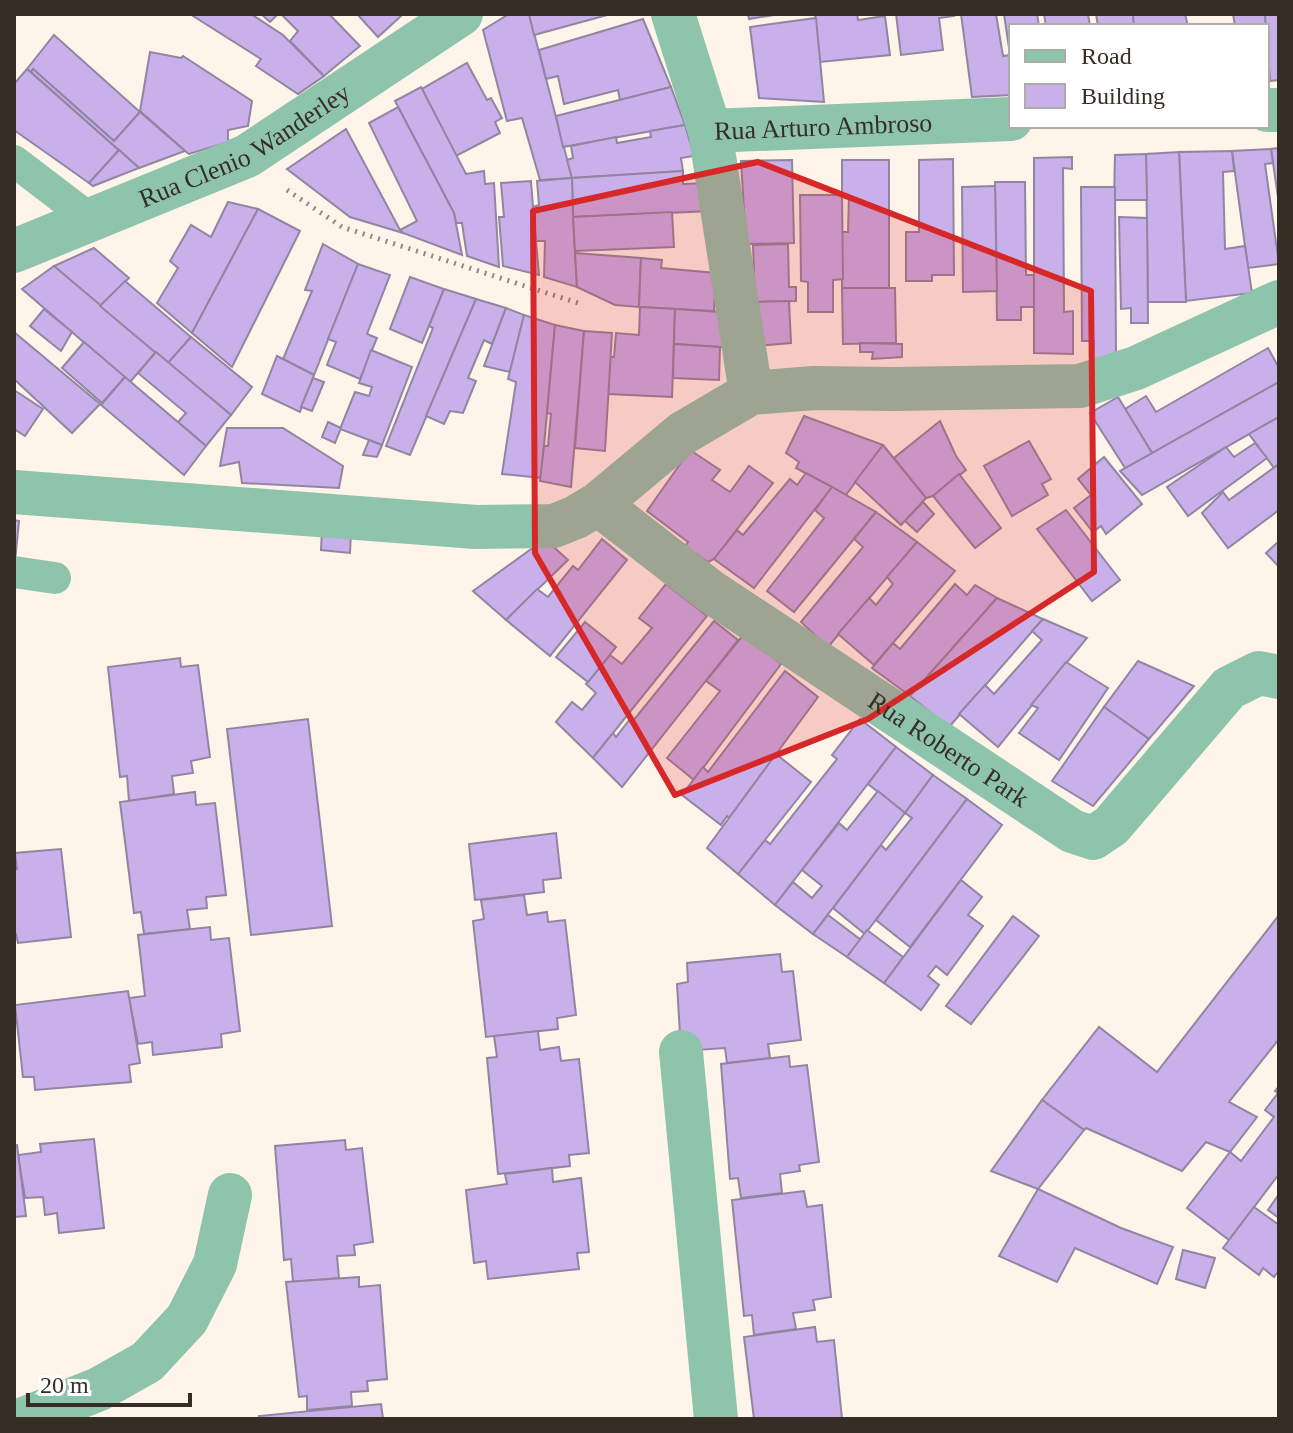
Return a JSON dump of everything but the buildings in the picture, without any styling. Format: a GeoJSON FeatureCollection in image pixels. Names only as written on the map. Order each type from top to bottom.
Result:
{"type":"FeatureCollection","features":[{"type":"Feature","properties":{"kind":"street","name":"Rua Clenio Wanderley"},"geometry":{"type":"LineString","coordinates":[[14,251],[247,156],[461,14]]}},
{"type":"Feature","properties":{"kind":"street","name":"Rua Arturo Ambroso"},"geometry":{"type":"LineString","coordinates":[[673,14],[710,131],[1009,119]]}},
{"type":"Feature","properties":{"kind":"street"},"geometry":{"type":"LineString","coordinates":[[710,131],[751,393]]}},
{"type":"Feature","properties":{"kind":"street"},"geometry":{"type":"LineString","coordinates":[[14,492],[476,527],[554,526],[598,504],[683,433],[751,393],[814,388],[1080,386],[1136,368],[1279,302]]}},
{"type":"Feature","properties":{"kind":"street","name":"Rua Roberto Park"},"geometry":{"type":"LineString","coordinates":[[598,504],[710,591],[1072,831],[1093,838],[1111,826],[1229,688],[1259,673],[1279,677]]}},
{"type":"Feature","properties":{"kind":"street"},"geometry":{"type":"LineString","coordinates":[[681,1052],[716,1419]]}},
{"type":"Feature","properties":{"kind":"street"},"geometry":{"type":"LineString","coordinates":[[24,1419],[99,1389],[147,1362],[187,1319],[215,1264],[230,1195]]}},
{"type":"Feature","properties":{"kind":"lane"},"geometry":{"type":"LineString","coordinates":[[14,161],[90,219]]}},
{"type":"Feature","properties":{"kind":"lane"},"geometry":{"type":"LineString","coordinates":[[14,572],[55,578]]}},
{"type":"Feature","properties":{"kind":"path"},"geometry":{"type":"LineString","coordinates":[[247,156],[276,183],[342,227],[578,303]]}},
{"type":"Feature","properties":{"kind":"highlighted area"},"geometry":{"type":"Polygon","coordinates":[[[758,162],[1091,291],[1094,572],[868,719],[675,795],[535,553],[533,211],[758,162]]]}}]}
